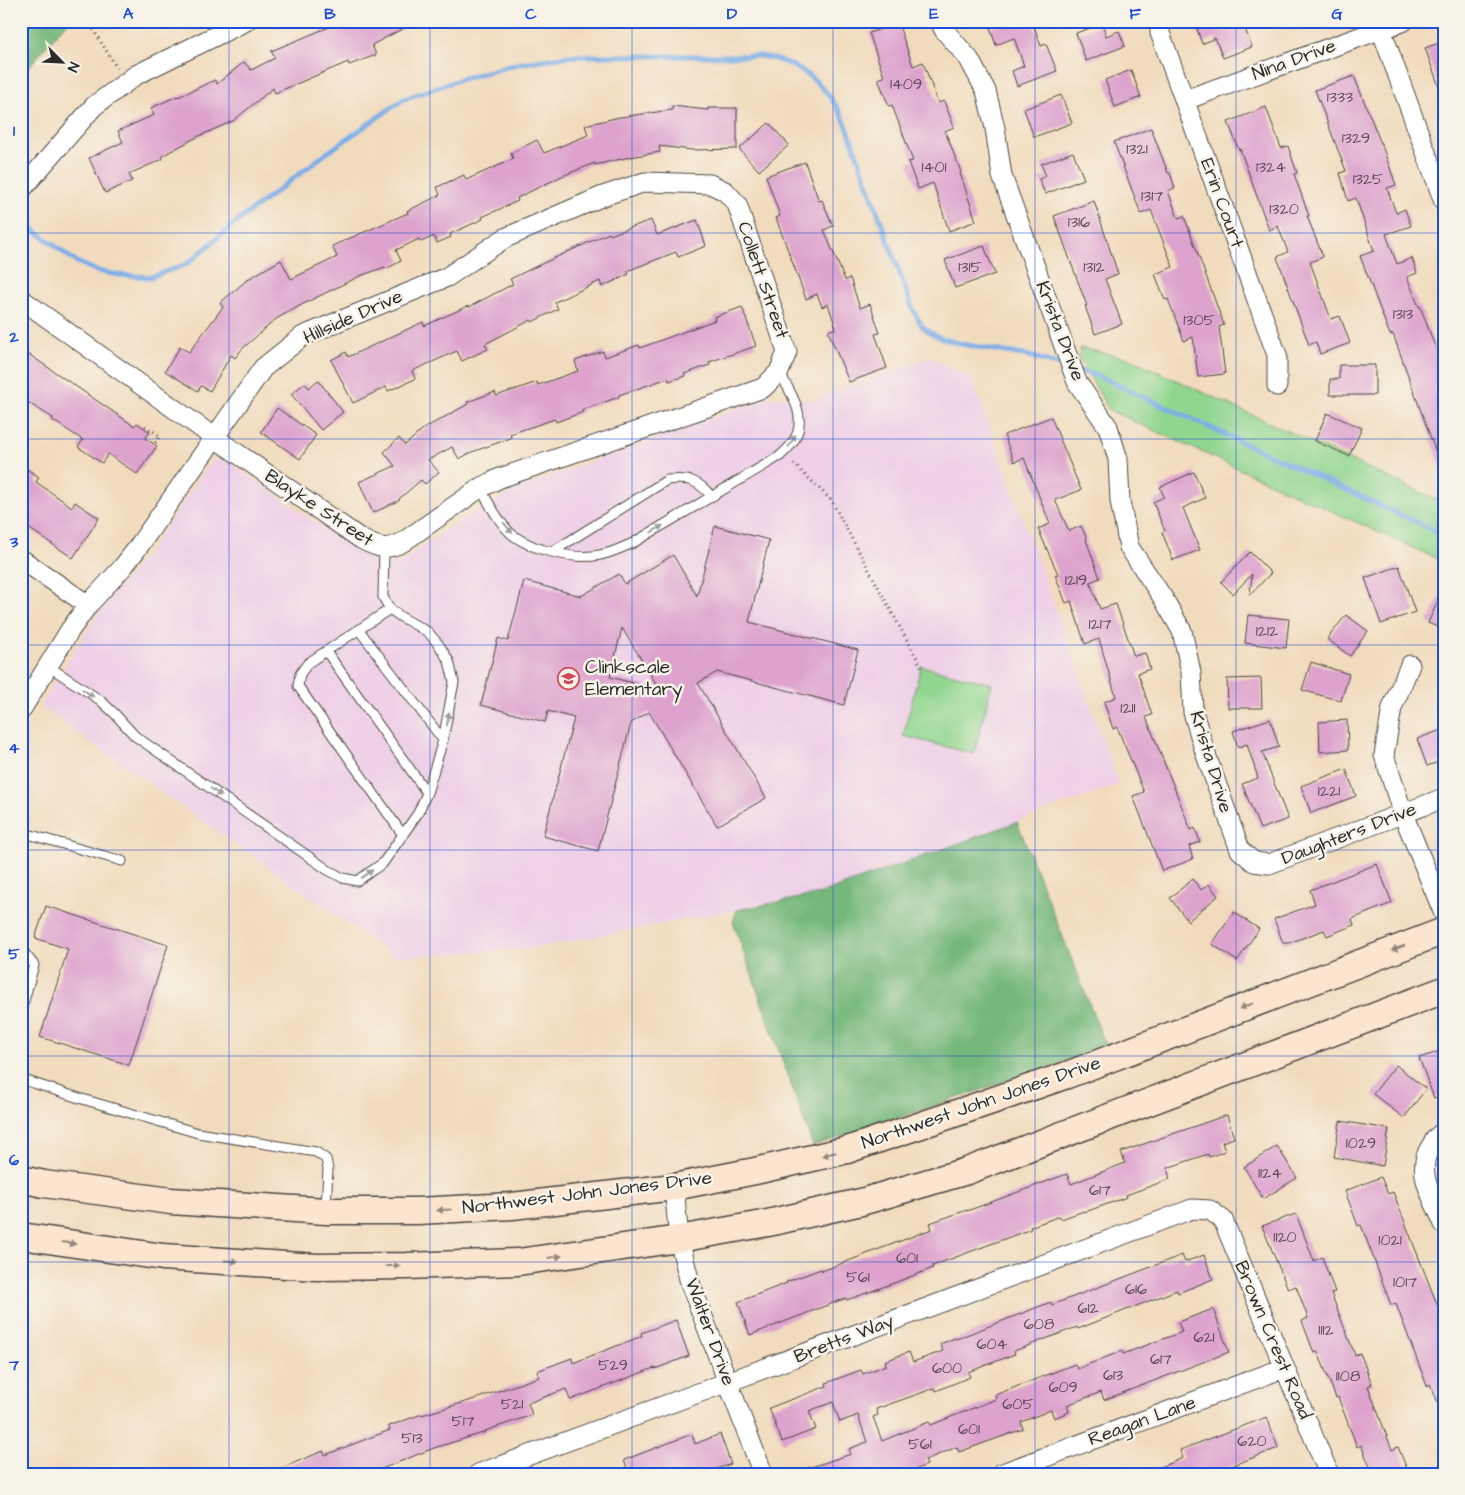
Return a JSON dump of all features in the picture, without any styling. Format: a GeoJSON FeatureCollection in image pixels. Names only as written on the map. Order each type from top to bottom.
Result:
{"type":"FeatureCollection","features":[{"type":"Feature","properties":{"kind":"main road","name":"Northwest John Jones Drive"},"geometry":{"type":"LineString","coordinates":[[21,1179],[171,1202],[326,1211],[417,1211],[512,1206],[674,1187],[847,1150],[1067,1075],[1444,931]]}},
{"type":"Feature","properties":{"kind":"main road"},"geometry":{"type":"LineString","coordinates":[[21,1236],[163,1257],[317,1266],[407,1266],[518,1262],[679,1239],[768,1223],[861,1202],[967,1171],[1444,990]]}},
{"type":"Feature","properties":{"kind":"street"},"geometry":{"type":"LineString","coordinates":[[26,184],[94,106],[136,75],[246,21]]}},
{"type":"Feature","properties":{"kind":"street","name":"Krista Drive"},"geometry":{"type":"LineString","coordinates":[[940,21],[944,30],[969,59],[986,91],[995,128],[1002,176],[1077,382],[1108,428],[1118,459],[1120,501],[1129,547],[1163,598],[1182,631],[1191,672],[1193,712],[1205,752],[1240,850],[1254,862]]}},
{"type":"Feature","properties":{"kind":"street","name":"Erin Court"},"geometry":{"type":"LineString","coordinates":[[1160,21],[1160,33],[1277,355],[1277,386]]}},
{"type":"Feature","properties":{"kind":"street","name":"Nina Drive"},"geometry":{"type":"LineString","coordinates":[[1185,100],[1380,25],[1404,21]]}},
{"type":"Feature","properties":{"kind":"street"},"geometry":{"type":"LineString","coordinates":[[1380,25],[1444,202]]}},
{"type":"Feature","properties":{"kind":"street","name":"Hillside Drive"},"geometry":{"type":"LineString","coordinates":[[21,710],[88,605],[136,550],[263,368],[303,336],[447,277],[506,238],[603,196],[645,182],[710,184],[725,190]]}},
{"type":"Feature","properties":{"kind":"street","name":"Collett Street"},"geometry":{"type":"LineString","coordinates":[[725,190],[737,204],[787,352],[779,372]]}},
{"type":"Feature","properties":{"kind":"street","name":"Blayke Street"},"geometry":{"type":"LineString","coordinates":[[21,299],[360,539],[374,546],[384,548],[394,547],[404,542],[480,488],[500,478],[763,388],[779,372]]}},
{"type":"Feature","properties":{"kind":"street"},"geometry":{"type":"LineString","coordinates":[[21,559],[88,605]]}},
{"type":"Feature","properties":{"kind":"street"},"geometry":{"type":"LineString","coordinates":[[1410,665],[1392,708],[1384,755],[1403,814],[1444,914]]}},
{"type":"Feature","properties":{"kind":"street","name":"Daughters Drive"},"geometry":{"type":"LineString","coordinates":[[1254,862],[1269,864],[1444,798]]}},
{"type":"Feature","properties":{"kind":"street"},"geometry":{"type":"LineString","coordinates":[[1444,1132],[1438,1134],[1425,1155],[1424,1178],[1444,1224]]}},
{"type":"Feature","properties":{"kind":"street","name":"Walter Drive"},"geometry":{"type":"LineString","coordinates":[[674,1187],[679,1239],[690,1283],[763,1474]]}},
{"type":"Feature","properties":{"kind":"street","name":"Bretts Way"},"geometry":{"type":"LineString","coordinates":[[478,1474],[1192,1209],[1210,1210]]}},
{"type":"Feature","properties":{"kind":"street","name":"Brown Crest Road"},"geometry":{"type":"LineString","coordinates":[[1210,1210],[1222,1220],[1329,1474]]}},
{"type":"Feature","properties":{"kind":"street","name":"Reagan Lane"},"geometry":{"type":"LineString","coordinates":[[1000,1474],[1284,1368]]}},
{"type":"Feature","properties":{"kind":"lane"},"geometry":{"type":"LineString","coordinates":[[480,488],[496,515],[513,535],[534,546],[552,552],[578,556],[599,556],[616,551],[780,456],[794,441],[799,424],[798,406],[779,372]]}},
{"type":"Feature","properties":{"kind":"lane"},"geometry":{"type":"LineString","coordinates":[[552,552],[667,480],[686,478],[704,488],[711,496]]}},
{"type":"Feature","properties":{"kind":"lane"},"geometry":{"type":"LineString","coordinates":[[48,666],[100,700],[114,712],[135,736],[328,870],[343,878],[357,881],[383,863],[418,812],[427,793],[443,740],[454,682],[449,661],[428,632],[390,609],[384,597],[384,548]]}},
{"type":"Feature","properties":{"kind":"lane"},"geometry":{"type":"LineString","coordinates":[[390,609],[308,663],[300,674],[298,686],[403,835]]}},
{"type":"Feature","properties":{"kind":"lane"},"geometry":{"type":"LineString","coordinates":[[359,630],[443,740]]}},
{"type":"Feature","properties":{"kind":"lane"},"geometry":{"type":"LineString","coordinates":[[326,651],[427,793]]}},
{"type":"Feature","properties":{"kind":"lane"},"geometry":{"type":"LineString","coordinates":[[21,832],[122,861]]}},
{"type":"Feature","properties":{"kind":"lane"},"geometry":{"type":"LineString","coordinates":[[21,949],[34,965],[21,1011]]}},
{"type":"Feature","properties":{"kind":"lane"},"geometry":{"type":"LineString","coordinates":[[21,1079],[198,1133],[316,1152],[326,1159],[328,1169],[326,1211]]}},
{"type":"Feature","properties":{"kind":"path"},"geometry":{"type":"LineString","coordinates":[[88,21],[117,68]]}},
{"type":"Feature","properties":{"kind":"path"},"geometry":{"type":"LineString","coordinates":[[145,426],[160,436],[154,444]]}},
{"type":"Feature","properties":{"kind":"path"},"geometry":{"type":"LineString","coordinates":[[794,464],[819,486],[831,500],[921,666]]}},
{"type":"Feature","properties":{"kind":"shaded area","name":"Clinkscale Elementary"},"geometry":{"type":"Polygon","coordinates":[[[930,357],[972,379],[1119,784],[820,894],[530,949],[395,957],[40,706],[103,606],[145,557],[206,469],[216,459],[224,459],[231,463],[362,554],[382,562],[401,562],[459,521],[518,488],[769,397],[811,400],[930,357]]]}},
{"type":"Feature","properties":{"kind":"green space"},"geometry":{"type":"Polygon","coordinates":[[[21,21],[70,21],[21,76],[21,21]]]}},
{"type":"Feature","properties":{"kind":"green space"},"geometry":{"type":"Polygon","coordinates":[[[1080,348],[1128,358],[1444,503],[1444,562],[1109,410],[1079,358],[1080,348]]]}},
{"type":"Feature","properties":{"kind":"green space"},"geometry":{"type":"Polygon","coordinates":[[[921,666],[992,684],[974,754],[903,736],[921,666]]]}},
{"type":"Feature","properties":{"kind":"green space"},"geometry":{"type":"Polygon","coordinates":[[[1017,822],[1107,1048],[813,1146],[733,922],[737,910],[820,894],[1017,822]]]}},
{"type":"Feature","properties":{"kind":"building"},"geometry":{"type":"Polygon","coordinates":[[[333,21],[417,21],[372,45],[376,55],[349,65],[348,62],[275,93],[273,88],[233,121],[197,137],[162,156],[163,159],[129,174],[132,181],[105,193],[89,158],[123,142],[118,131],[154,115],[151,108],[215,80],[217,84],[244,62],[251,70],[275,58],[271,51],[334,25],[333,21]]]}},
{"type":"Feature","properties":{"kind":"building"},"geometry":{"type":"Polygon","coordinates":[[[996,21],[1032,21],[1041,46],[1046,44],[1057,71],[1017,86],[1012,71],[1024,66],[1014,38],[996,45],[990,28],[997,25],[996,21]]]}},
{"type":"Feature","properties":{"kind":"building"},"geometry":{"type":"Polygon","coordinates":[[[1218,21],[1242,21],[1252,47],[1223,58],[1215,38],[1202,44],[1197,29],[1218,21]]]}},
{"type":"Feature","properties":{"kind":"building"},"geometry":{"type":"Polygon","coordinates":[[[898,23],[913,66],[923,62],[938,103],[944,101],[954,127],[945,131],[961,172],[976,221],[949,231],[933,183],[918,189],[908,162],[913,161],[892,105],[889,106],[878,79],[884,77],[869,33],[898,23]]]}},
{"type":"Feature","properties":{"kind":"building"},"geometry":{"type":"Polygon","coordinates":[[[1102,24],[1106,36],[1119,31],[1125,46],[1086,61],[1076,33],[1102,24]]]}},
{"type":"Feature","properties":{"kind":"building"},"geometry":{"type":"Polygon","coordinates":[[[1444,41],[1444,95],[1442,95],[1425,48],[1444,41]]]}},
{"type":"Feature","properties":{"kind":"building"},"geometry":{"type":"Polygon","coordinates":[[[1131,70],[1141,97],[1115,107],[1105,80],[1131,70]]]}},
{"type":"Feature","properties":{"kind":"building"},"geometry":{"type":"Polygon","coordinates":[[[1354,76],[1396,185],[1387,188],[1396,213],[1405,209],[1411,226],[1386,234],[1397,264],[1412,258],[1417,273],[1407,277],[1444,371],[1444,469],[1442,469],[1393,334],[1390,335],[1360,256],[1374,251],[1356,198],[1348,201],[1340,173],[1346,171],[1315,90],[1354,76]]]}},
{"type":"Feature","properties":{"kind":"building"},"geometry":{"type":"Polygon","coordinates":[[[1061,95],[1072,123],[1034,137],[1024,109],[1061,95]]]}},
{"type":"Feature","properties":{"kind":"building"},"geometry":{"type":"Polygon","coordinates":[[[672,106],[708,110],[708,108],[737,108],[737,149],[692,150],[659,146],[660,152],[595,165],[595,163],[562,176],[517,198],[518,201],[450,234],[451,237],[437,243],[434,236],[421,242],[419,239],[396,250],[401,261],[386,269],[385,267],[360,276],[276,319],[242,349],[235,358],[231,355],[210,391],[201,386],[198,391],[165,371],[180,347],[189,352],[223,307],[220,303],[248,279],[281,260],[291,279],[337,257],[332,246],[408,213],[407,211],[440,195],[437,187],[464,175],[466,180],[513,159],[511,153],[537,140],[544,153],[588,135],[585,125],[620,117],[672,110],[672,106]]]}},
{"type":"Feature","properties":{"kind":"building"},"geometry":{"type":"Polygon","coordinates":[[[1266,107],[1281,148],[1288,146],[1297,173],[1294,174],[1309,216],[1307,216],[1323,257],[1310,262],[1331,319],[1340,316],[1350,343],[1320,354],[1316,342],[1309,345],[1277,257],[1288,252],[1278,226],[1269,230],[1240,149],[1228,122],[1266,107]]]}},
{"type":"Feature","properties":{"kind":"building"},"geometry":{"type":"Polygon","coordinates":[[[769,123],[789,145],[759,171],[739,149],[769,123]]]}},
{"type":"Feature","properties":{"kind":"building"},"geometry":{"type":"Polygon","coordinates":[[[1151,128],[1175,188],[1168,191],[1178,218],[1184,216],[1224,325],[1219,327],[1225,374],[1198,377],[1193,337],[1184,341],[1168,299],[1165,300],[1155,274],[1173,267],[1151,210],[1141,214],[1114,142],[1151,128]]]}},
{"type":"Feature","properties":{"kind":"building"},"geometry":{"type":"Polygon","coordinates":[[[1073,152],[1084,179],[1045,194],[1039,179],[1046,176],[1041,164],[1073,152]]]}},
{"type":"Feature","properties":{"kind":"building"},"geometry":{"type":"Polygon","coordinates":[[[805,162],[819,201],[822,200],[833,226],[824,230],[845,280],[850,278],[860,308],[870,304],[880,333],[875,334],[887,368],[849,382],[828,331],[836,328],[828,304],[822,307],[817,294],[806,299],[776,218],[780,216],[766,176],[805,162]]]}},
{"type":"Feature","properties":{"kind":"building"},"geometry":{"type":"Polygon","coordinates":[[[1094,201],[1118,274],[1105,279],[1122,324],[1095,334],[1085,306],[1087,306],[1054,216],[1094,201]]]}},
{"type":"Feature","properties":{"kind":"building"},"geometry":{"type":"Polygon","coordinates":[[[651,220],[657,235],[697,220],[706,246],[678,257],[676,252],[627,271],[629,274],[602,287],[600,281],[555,302],[558,309],[532,322],[531,320],[485,344],[488,349],[462,361],[457,351],[412,371],[415,379],[388,391],[386,387],[353,403],[331,360],[346,352],[348,357],[423,322],[424,326],[469,307],[513,284],[510,279],[537,266],[609,233],[610,235],[651,220]]]}},
{"type":"Feature","properties":{"kind":"building"},"geometry":{"type":"Polygon","coordinates":[[[984,246],[995,274],[955,288],[945,260],[984,246]]]}},
{"type":"Feature","properties":{"kind":"building"},"geometry":{"type":"Polygon","coordinates":[[[742,307],[756,346],[709,362],[710,365],[684,374],[685,376],[669,381],[668,378],[619,395],[619,397],[582,410],[583,412],[556,422],[555,419],[510,434],[511,438],[472,452],[459,459],[452,447],[428,460],[439,472],[425,484],[421,480],[400,500],[373,513],[359,482],[395,466],[384,452],[399,438],[405,445],[423,429],[468,404],[467,402],[495,392],[496,396],[537,382],[538,385],[578,371],[575,361],[603,351],[605,357],[639,345],[640,348],[715,320],[714,317],[742,307]]]}},
{"type":"Feature","properties":{"kind":"building"},"geometry":{"type":"Polygon","coordinates":[[[21,349],[134,426],[137,423],[150,432],[145,438],[157,446],[137,474],[108,454],[102,463],[78,447],[83,440],[21,398],[21,349]]]}},
{"type":"Feature","properties":{"kind":"building"},"geometry":{"type":"Polygon","coordinates":[[[1339,365],[1375,365],[1375,395],[1330,395],[1330,379],[1339,379],[1339,365]]]}},
{"type":"Feature","properties":{"kind":"building"},"geometry":{"type":"Polygon","coordinates":[[[318,380],[343,412],[321,430],[291,394],[305,383],[309,388],[318,380]]]}},
{"type":"Feature","properties":{"kind":"building"},"geometry":{"type":"Polygon","coordinates":[[[277,408],[316,435],[300,459],[261,432],[277,408]]]}},
{"type":"Feature","properties":{"kind":"building"},"geometry":{"type":"Polygon","coordinates":[[[1327,413],[1362,428],[1349,456],[1315,441],[1327,413]]]}},
{"type":"Feature","properties":{"kind":"building"},"geometry":{"type":"Polygon","coordinates":[[[1051,417],[1081,490],[1055,500],[1069,531],[1081,526],[1087,539],[1100,578],[1090,582],[1100,609],[1116,604],[1134,656],[1145,653],[1150,669],[1138,673],[1152,715],[1146,717],[1191,830],[1195,828],[1200,842],[1189,846],[1193,859],[1162,871],[1133,796],[1144,792],[1117,727],[1113,729],[1104,702],[1116,697],[1099,639],[1085,644],[1071,601],[1066,603],[1055,575],[1058,574],[1038,529],[1050,524],[1024,458],[1014,462],[1004,435],[1051,417]]]}},
{"type":"Feature","properties":{"kind":"building"},"geometry":{"type":"Polygon","coordinates":[[[21,465],[39,477],[36,482],[72,507],[75,502],[99,518],[73,558],[21,523],[21,465]]]}},
{"type":"Feature","properties":{"kind":"building"},"geometry":{"type":"Polygon","coordinates":[[[1194,472],[1205,498],[1183,508],[1200,550],[1173,560],[1162,532],[1165,531],[1153,502],[1164,497],[1160,487],[1194,472]]]}},
{"type":"Feature","properties":{"kind":"building"},"geometry":{"type":"Polygon","coordinates":[[[715,526],[769,540],[749,622],[858,650],[844,705],[717,672],[698,683],[766,798],[717,826],[649,712],[631,723],[598,851],[543,836],[574,718],[548,711],[545,722],[481,705],[498,638],[508,641],[524,581],[581,596],[619,574],[625,584],[673,555],[697,596],[715,526]],[[622,628],[610,677],[660,690],[622,628]]]}},
{"type":"Feature","properties":{"kind":"building"},"geometry":{"type":"Polygon","coordinates":[[[1250,552],[1271,573],[1250,595],[1252,574],[1233,594],[1221,582],[1250,552]]]}},
{"type":"Feature","properties":{"kind":"building"},"geometry":{"type":"Polygon","coordinates":[[[1399,566],[1415,612],[1381,624],[1365,578],[1399,566]]]}},
{"type":"Feature","properties":{"kind":"building"},"geometry":{"type":"Polygon","coordinates":[[[1444,587],[1444,630],[1428,623],[1444,587]]]}},
{"type":"Feature","properties":{"kind":"building"},"geometry":{"type":"Polygon","coordinates":[[[1248,615],[1289,619],[1286,648],[1245,643],[1248,615]]]}},
{"type":"Feature","properties":{"kind":"building"},"geometry":{"type":"Polygon","coordinates":[[[1346,615],[1368,631],[1350,656],[1327,639],[1346,615]]]}},
{"type":"Feature","properties":{"kind":"building"},"geometry":{"type":"Polygon","coordinates":[[[1311,662],[1349,674],[1341,701],[1302,690],[1311,662]]]}},
{"type":"Feature","properties":{"kind":"building"},"geometry":{"type":"Polygon","coordinates":[[[1261,678],[1262,708],[1228,708],[1227,679],[1261,678]]]}},
{"type":"Feature","properties":{"kind":"building"},"geometry":{"type":"Polygon","coordinates":[[[1270,719],[1279,747],[1262,752],[1288,819],[1260,829],[1242,784],[1258,778],[1247,744],[1238,747],[1233,731],[1270,719]]]}},
{"type":"Feature","properties":{"kind":"building"},"geometry":{"type":"Polygon","coordinates":[[[1347,720],[1348,750],[1320,752],[1319,722],[1347,720]]]}},
{"type":"Feature","properties":{"kind":"building"},"geometry":{"type":"Polygon","coordinates":[[[1444,729],[1444,760],[1427,766],[1417,739],[1444,729]]]}},
{"type":"Feature","properties":{"kind":"building"},"geometry":{"type":"Polygon","coordinates":[[[1346,769],[1356,796],[1311,813],[1301,786],[1346,769]]]}},
{"type":"Feature","properties":{"kind":"building"},"geometry":{"type":"Polygon","coordinates":[[[1377,864],[1392,903],[1352,919],[1354,925],[1327,936],[1324,930],[1289,943],[1283,943],[1274,919],[1315,904],[1310,890],[1377,864]]]}},
{"type":"Feature","properties":{"kind":"building"},"geometry":{"type":"Polygon","coordinates":[[[1193,879],[1201,890],[1209,884],[1218,896],[1188,921],[1170,898],[1193,879]]]}},
{"type":"Feature","properties":{"kind":"building"},"geometry":{"type":"Polygon","coordinates":[[[46,906],[168,945],[129,1065],[40,1037],[68,949],[35,938],[46,906]]]}},
{"type":"Feature","properties":{"kind":"building"},"geometry":{"type":"Polygon","coordinates":[[[1234,912],[1259,929],[1237,961],[1212,944],[1234,912]]]}},
{"type":"Feature","properties":{"kind":"building"},"geometry":{"type":"Polygon","coordinates":[[[1444,1050],[1444,1095],[1434,1098],[1419,1058],[1444,1050]]]}},
{"type":"Feature","properties":{"kind":"building"},"geometry":{"type":"Polygon","coordinates":[[[1396,1065],[1426,1089],[1404,1118],[1373,1094],[1396,1065]]]}},
{"type":"Feature","properties":{"kind":"building"},"geometry":{"type":"Polygon","coordinates":[[[1227,1115],[1234,1138],[1222,1142],[1225,1151],[1209,1157],[1208,1154],[1167,1168],[1170,1179],[1085,1212],[1061,1219],[1060,1216],[1030,1227],[1031,1229],[932,1266],[933,1268],[847,1300],[846,1298],[750,1335],[738,1302],[786,1282],[821,1269],[822,1271],[932,1229],[930,1223],[1067,1174],[1071,1184],[1125,1163],[1121,1152],[1227,1115]]]}},
{"type":"Feature","properties":{"kind":"building"},"geometry":{"type":"Polygon","coordinates":[[[1340,1121],[1389,1129],[1383,1166],[1334,1157],[1340,1121]]]}},
{"type":"Feature","properties":{"kind":"building"},"geometry":{"type":"Polygon","coordinates":[[[1277,1146],[1297,1178],[1263,1199],[1244,1167],[1277,1146]]]}},
{"type":"Feature","properties":{"kind":"building"},"geometry":{"type":"Polygon","coordinates":[[[1381,1177],[1388,1194],[1393,1192],[1444,1322],[1444,1417],[1430,1384],[1427,1386],[1396,1304],[1391,1305],[1361,1225],[1358,1226],[1345,1191],[1381,1177]]]}},
{"type":"Feature","properties":{"kind":"building"},"geometry":{"type":"Polygon","coordinates":[[[1296,1214],[1314,1261],[1322,1257],[1335,1292],[1331,1293],[1355,1355],[1360,1353],[1372,1384],[1368,1386],[1392,1450],[1398,1447],[1409,1474],[1373,1474],[1361,1445],[1357,1447],[1318,1352],[1314,1353],[1302,1321],[1308,1318],[1296,1286],[1288,1289],[1262,1226],[1296,1214]]]}},
{"type":"Feature","properties":{"kind":"building"},"geometry":{"type":"Polygon","coordinates":[[[1182,1255],[1185,1262],[1204,1255],[1213,1279],[1178,1293],[1177,1290],[1078,1329],[1077,1327],[1014,1351],[1015,1354],[968,1372],[970,1377],[936,1391],[935,1388],[876,1409],[878,1415],[873,1417],[882,1441],[929,1422],[931,1425],[996,1399],[995,1395],[1075,1364],[1077,1369],[1122,1351],[1123,1354],[1182,1332],[1178,1322],[1213,1309],[1229,1352],[1104,1400],[1101,1392],[1067,1405],[1069,1412],[1054,1418],[1051,1410],[1021,1422],[1023,1429],[959,1452],[957,1447],[925,1460],[927,1465],[904,1474],[799,1474],[799,1471],[851,1454],[849,1449],[867,1442],[858,1415],[840,1422],[833,1402],[809,1411],[816,1429],[782,1442],[769,1408],[827,1386],[826,1383],[861,1370],[863,1374],[886,1365],[885,1361],[909,1352],[913,1362],[943,1351],[940,1344],[1051,1302],[1052,1305],[1182,1255]]]}},
{"type":"Feature","properties":{"kind":"building"},"geometry":{"type":"Polygon","coordinates":[[[676,1320],[689,1356],[655,1369],[570,1400],[566,1389],[528,1403],[532,1415],[434,1448],[369,1474],[267,1474],[323,1451],[325,1455],[390,1430],[389,1426],[422,1414],[475,1399],[539,1377],[537,1371],[572,1358],[573,1363],[642,1336],[641,1333],[676,1320]]]}},
{"type":"Feature","properties":{"kind":"building"},"geometry":{"type":"Polygon","coordinates":[[[1267,1417],[1278,1448],[1229,1467],[1229,1469],[1218,1474],[1144,1474],[1183,1458],[1180,1450],[1267,1417]]]}},
{"type":"Feature","properties":{"kind":"building"},"geometry":{"type":"Polygon","coordinates":[[[692,1434],[695,1444],[720,1434],[731,1464],[703,1474],[629,1474],[624,1460],[692,1434]]]}},
{"type":"Feature","properties":{"kind":"waterway"},"geometry":{"type":"LineString","coordinates":[[21,220],[75,261],[97,271],[119,275],[151,277],[187,264],[239,220],[324,155],[404,99],[461,79],[517,64],[569,56],[760,56],[775,59],[801,70],[822,88],[839,111],[846,124],[913,310],[922,326],[941,338],[961,344],[1029,356],[1067,367]]}},
{"type":"Feature","properties":{"kind":"waterway"},"geometry":{"type":"LineString","coordinates":[[1077,370],[1098,376],[1444,535]]}},
{"type":"Feature","properties":{"kind":"place","name":"Clinkscale Elementary"},"geometry":{"type":"Point","coordinates":[569,678]}}]}
